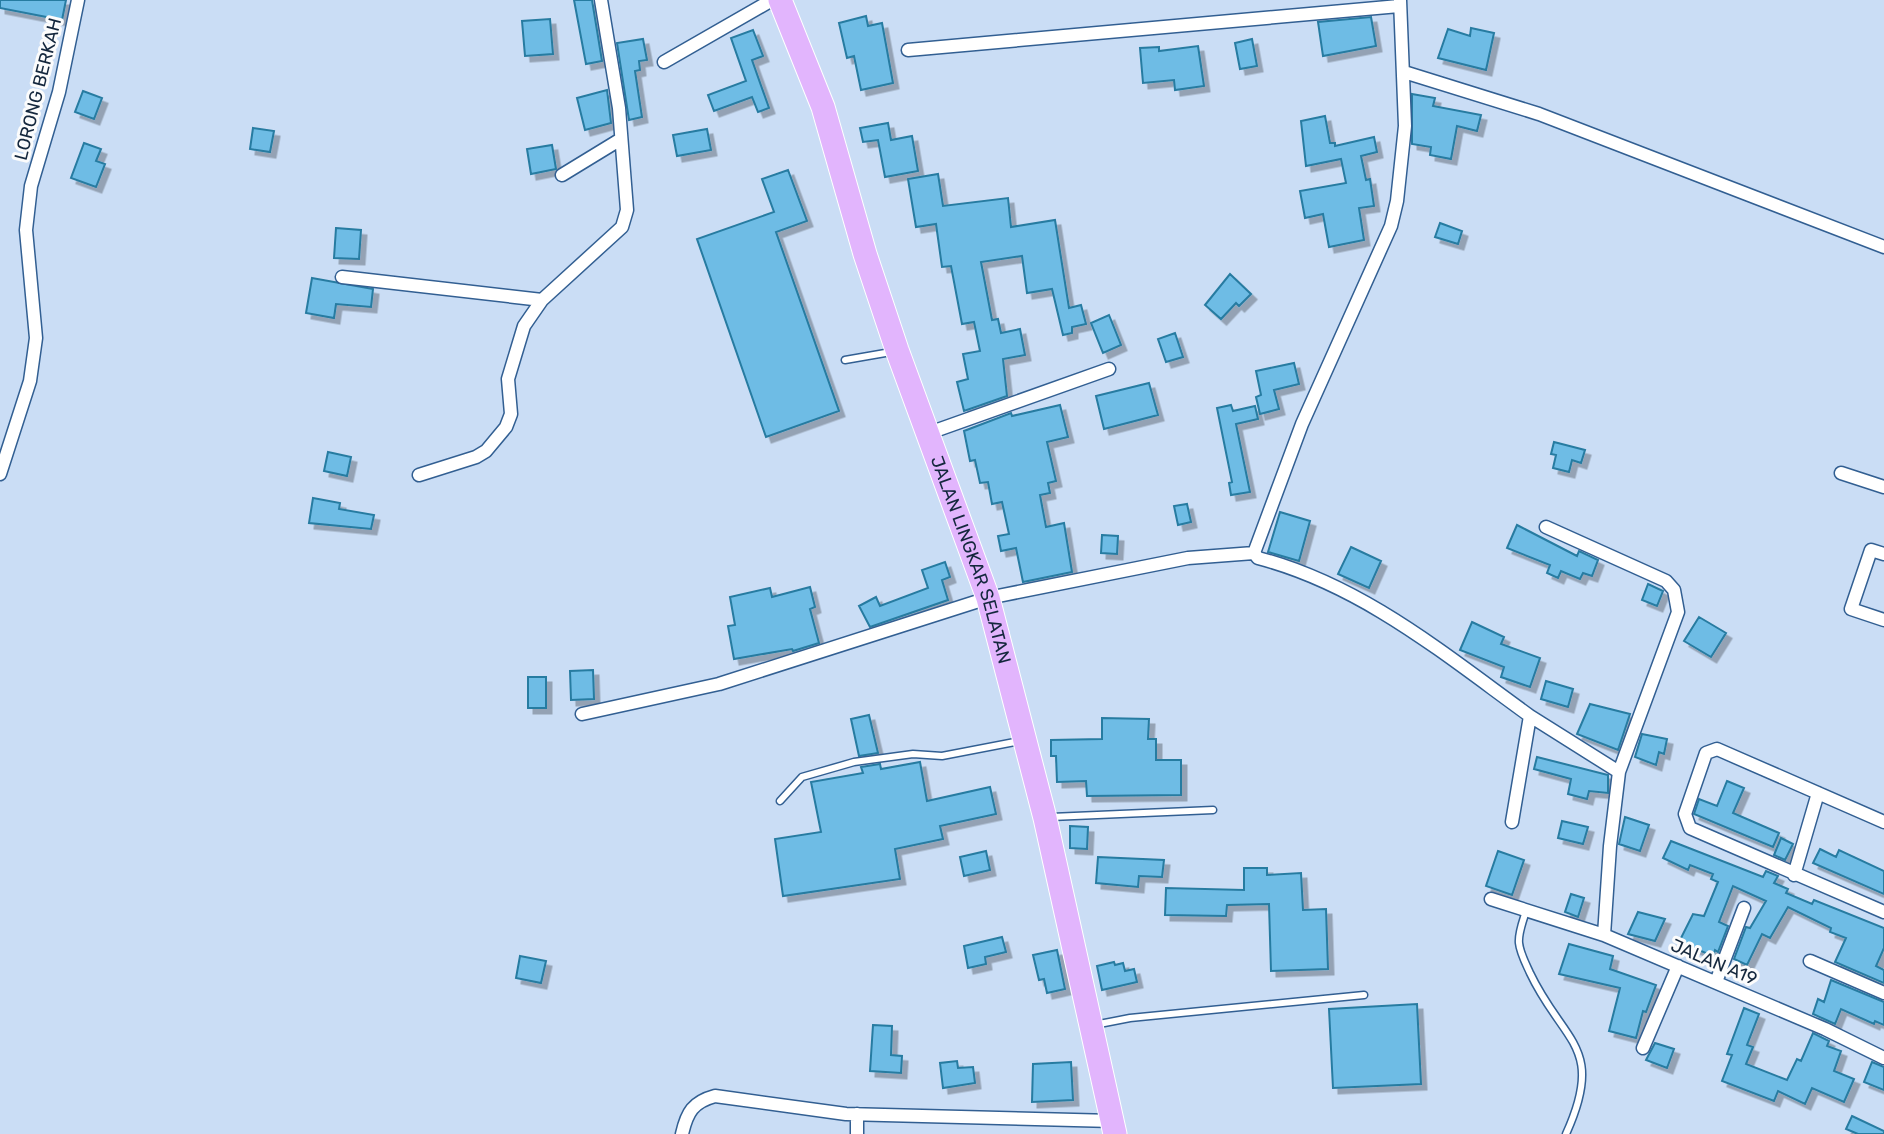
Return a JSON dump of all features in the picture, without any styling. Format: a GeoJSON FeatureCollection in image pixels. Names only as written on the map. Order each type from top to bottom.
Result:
{"type":"FeatureCollection","features":[{"type":"Feature","properties":{"kind":"highway","name":"JALAN LINGKAR SELATAN"},"geometry":{"type":"LineString","coordinates":[[780,0],[823,107],[865,254],[897,350],[988,598],[1045,818],[1114,1128]]}},
{"type":"Feature","properties":{"kind":"street","name":"LORONG BERKAH"},"geometry":{"type":"LineString","coordinates":[[0,474],[30,381],[36,338],[26,230],[31,186],[59,92],[78,0]]}},
{"type":"Feature","properties":{"kind":"street"},"geometry":{"type":"LineString","coordinates":[[419,475],[476,457],[486,451],[506,427],[511,414],[508,379],[524,326],[542,300],[622,227],[627,209],[619,108],[601,0]]}},
{"type":"Feature","properties":{"kind":"street"},"geometry":{"type":"LineString","coordinates":[[664,62],[772,0]]}},
{"type":"Feature","properties":{"kind":"street"},"geometry":{"type":"LineString","coordinates":[[908,50],[1399,3],[1405,126],[1397,201],[1391,226],[1302,424],[1254,553]]}},
{"type":"Feature","properties":{"kind":"street"},"geometry":{"type":"LineString","coordinates":[[1404,72],[1539,114],[1884,247]]}},
{"type":"Feature","properties":{"kind":"street"},"geometry":{"type":"LineString","coordinates":[[562,176],[621,139]]}},
{"type":"Feature","properties":{"kind":"street"},"geometry":{"type":"LineString","coordinates":[[342,277],[542,300]]}},
{"type":"Feature","properties":{"kind":"street"},"geometry":{"type":"LineString","coordinates":[[929,433],[1110,369]]}},
{"type":"Feature","properties":{"kind":"street"},"geometry":{"type":"LineString","coordinates":[[1841,473],[1884,487]]}},
{"type":"Feature","properties":{"kind":"street"},"geometry":{"type":"LineString","coordinates":[[1546,527],[1666,581],[1677,601],[1678,612],[1619,772],[1610,846],[1604,934]]}},
{"type":"Feature","properties":{"kind":"street"},"geometry":{"type":"LineString","coordinates":[[1884,554],[1871,550],[1851,609],[1884,620]]}},
{"type":"Feature","properties":{"kind":"street"},"geometry":{"type":"LineString","coordinates":[[582,714],[719,684],[988,598],[1188,558],[1254,553]]}},
{"type":"Feature","properties":{"kind":"street"},"geometry":{"type":"LineString","coordinates":[[1254,553],[1258,558],[1330,582],[1376,607],[1530,716],[1619,772]]}},
{"type":"Feature","properties":{"kind":"street"},"geometry":{"type":"LineString","coordinates":[[1512,822],[1530,716]]}},
{"type":"Feature","properties":{"kind":"street"},"geometry":{"type":"LineString","coordinates":[[1884,822],[1717,749],[1706,753],[1685,814],[1690,828],[1884,912]]}},
{"type":"Feature","properties":{"kind":"street"},"geometry":{"type":"LineString","coordinates":[[1794,875],[1818,793]]}},
{"type":"Feature","properties":{"kind":"street","name":"JALAN A19"},"geometry":{"type":"LineString","coordinates":[[1491,899],[1604,934],[1884,1058]]}},
{"type":"Feature","properties":{"kind":"street"},"geometry":{"type":"LineString","coordinates":[[1716,982],[1744,908]]}},
{"type":"Feature","properties":{"kind":"street"},"geometry":{"type":"LineString","coordinates":[[1811,961],[1884,993]]}},
{"type":"Feature","properties":{"kind":"street"},"geometry":{"type":"LineString","coordinates":[[1643,1048],[1678,966]]}},
{"type":"Feature","properties":{"kind":"street"},"geometry":{"type":"LineString","coordinates":[[682,1134],[687,1112],[703,1099],[715,1096],[857,1114],[1114,1128]]}},
{"type":"Feature","properties":{"kind":"street"},"geometry":{"type":"LineString","coordinates":[[857,1114],[857,1134]]}},
{"type":"Feature","properties":{"kind":"lane"},"geometry":{"type":"LineString","coordinates":[[845,360],[897,350]]}},
{"type":"Feature","properties":{"kind":"lane"},"geometry":{"type":"LineString","coordinates":[[780,801],[802,778],[854,762],[913,754],[942,756],[1025,740]]}},
{"type":"Feature","properties":{"kind":"lane"},"geometry":{"type":"LineString","coordinates":[[1045,818],[1213,810]]}},
{"type":"Feature","properties":{"kind":"lane"},"geometry":{"type":"LineString","coordinates":[[1526,911],[1518,941],[1522,954],[1537,988],[1579,1048],[1583,1067],[1580,1098],[1566,1134]]}},
{"type":"Feature","properties":{"kind":"lane"},"geometry":{"type":"LineString","coordinates":[[1093,1025],[1130,1018],[1364,995]]}},
{"type":"Feature","properties":{"kind":"building"},"geometry":{"type":"Polygon","coordinates":[[[0,0],[66,0],[62,20],[0,8],[0,0]]]}},
{"type":"Feature","properties":{"kind":"building"},"geometry":{"type":"Polygon","coordinates":[[[574,0],[592,0],[602,61],[586,64],[574,0]]]}},
{"type":"Feature","properties":{"kind":"building"},"geometry":{"type":"Polygon","coordinates":[[[866,16],[868,26],[882,23],[893,83],[861,90],[854,56],[847,58],[839,23],[866,16]]]}},
{"type":"Feature","properties":{"kind":"building"},"geometry":{"type":"Polygon","coordinates":[[[1371,17],[1376,46],[1323,56],[1318,22],[1371,17]]]}},
{"type":"Feature","properties":{"kind":"building"},"geometry":{"type":"Polygon","coordinates":[[[550,19],[553,54],[525,56],[522,21],[550,19]]]}},
{"type":"Feature","properties":{"kind":"building"},"geometry":{"type":"Polygon","coordinates":[[[1471,28],[1494,33],[1486,70],[1438,58],[1448,29],[1470,36],[1471,28]]]}},
{"type":"Feature","properties":{"kind":"building"},"geometry":{"type":"Polygon","coordinates":[[[753,30],[763,56],[752,60],[769,108],[758,112],[752,97],[714,111],[708,95],[746,81],[731,38],[753,30]]]}},
{"type":"Feature","properties":{"kind":"building"},"geometry":{"type":"Polygon","coordinates":[[[643,39],[647,60],[639,61],[640,70],[635,71],[642,117],[629,120],[617,43],[643,39]]]}},
{"type":"Feature","properties":{"kind":"building"},"geometry":{"type":"Polygon","coordinates":[[[1252,39],[1257,66],[1240,69],[1235,43],[1252,39]]]}},
{"type":"Feature","properties":{"kind":"building"},"geometry":{"type":"Polygon","coordinates":[[[1198,46],[1204,86],[1175,90],[1174,80],[1143,83],[1140,48],[1159,47],[1159,51],[1198,46]]]}},
{"type":"Feature","properties":{"kind":"building"},"geometry":{"type":"Polygon","coordinates":[[[607,90],[611,123],[585,130],[577,98],[607,90]]]}},
{"type":"Feature","properties":{"kind":"building"},"geometry":{"type":"Polygon","coordinates":[[[83,91],[102,98],[94,119],[75,112],[83,91]]]}},
{"type":"Feature","properties":{"kind":"building"},"geometry":{"type":"Polygon","coordinates":[[[1412,94],[1435,98],[1433,106],[1481,115],[1477,131],[1457,126],[1451,159],[1430,155],[1431,147],[1412,144],[1412,94]]]}},
{"type":"Feature","properties":{"kind":"building"},"geometry":{"type":"Polygon","coordinates":[[[1325,116],[1330,143],[1335,143],[1335,146],[1374,137],[1377,152],[1361,156],[1366,180],[1370,179],[1374,206],[1359,208],[1364,240],[1329,247],[1323,214],[1305,218],[1300,191],[1346,183],[1341,159],[1306,166],[1301,121],[1325,116]]]}},
{"type":"Feature","properties":{"kind":"building"},"geometry":{"type":"Polygon","coordinates":[[[888,123],[891,140],[912,136],[918,171],[885,177],[878,140],[863,142],[860,128],[888,123]]]}},
{"type":"Feature","properties":{"kind":"building"},"geometry":{"type":"Polygon","coordinates":[[[253,128],[274,131],[270,152],[250,149],[253,128]]]}},
{"type":"Feature","properties":{"kind":"building"},"geometry":{"type":"Polygon","coordinates":[[[707,129],[711,150],[677,156],[673,135],[707,129]]]}},
{"type":"Feature","properties":{"kind":"building"},"geometry":{"type":"Polygon","coordinates":[[[84,143],[101,149],[96,161],[105,164],[96,187],[71,178],[84,143]]]}},
{"type":"Feature","properties":{"kind":"building"},"geometry":{"type":"Polygon","coordinates":[[[552,145],[556,169],[531,174],[527,149],[552,145]]]}},
{"type":"Feature","properties":{"kind":"building"},"geometry":{"type":"Polygon","coordinates":[[[788,170],[807,221],[776,232],[839,411],[766,437],[697,239],[774,212],[762,179],[788,170]]]}},
{"type":"Feature","properties":{"kind":"building"},"geometry":{"type":"Polygon","coordinates":[[[938,174],[943,206],[1008,198],[1011,227],[1055,220],[1069,308],[1081,305],[1086,324],[1072,327],[1072,333],[1063,335],[1052,289],[1027,293],[1022,256],[981,262],[992,320],[998,319],[1001,333],[1020,329],[1025,355],[1003,359],[1007,396],[964,411],[957,382],[968,379],[963,354],[980,351],[974,322],[962,324],[951,266],[942,267],[936,224],[916,227],[908,179],[938,174]]]}},
{"type":"Feature","properties":{"kind":"building"},"geometry":{"type":"Polygon","coordinates":[[[1440,223],[1462,231],[1458,244],[1435,237],[1440,223]]]}},
{"type":"Feature","properties":{"kind":"building"},"geometry":{"type":"Polygon","coordinates":[[[336,228],[361,230],[359,259],[334,258],[336,228]]]}},
{"type":"Feature","properties":{"kind":"building"},"geometry":{"type":"Polygon","coordinates":[[[1230,274],[1251,294],[1239,306],[1236,303],[1221,319],[1205,305],[1230,274]]]}},
{"type":"Feature","properties":{"kind":"building"},"geometry":{"type":"Polygon","coordinates":[[[312,278],[373,289],[371,307],[336,304],[334,318],[306,313],[312,278]]]}},
{"type":"Feature","properties":{"kind":"building"},"geometry":{"type":"Polygon","coordinates":[[[1109,315],[1121,345],[1103,353],[1091,323],[1109,315]]]}},
{"type":"Feature","properties":{"kind":"building"},"geometry":{"type":"Polygon","coordinates":[[[1175,333],[1183,357],[1166,362],[1158,339],[1175,333]]]}},
{"type":"Feature","properties":{"kind":"building"},"geometry":{"type":"Polygon","coordinates":[[[1294,363],[1299,384],[1274,390],[1279,409],[1260,414],[1256,397],[1261,395],[1256,371],[1294,363]]]}},
{"type":"Feature","properties":{"kind":"building"},"geometry":{"type":"Polygon","coordinates":[[[1149,383],[1158,415],[1104,429],[1096,396],[1149,383]]]}},
{"type":"Feature","properties":{"kind":"building"},"geometry":{"type":"Polygon","coordinates":[[[1060,405],[1068,437],[1047,442],[1056,481],[1048,483],[1050,493],[1040,495],[1046,527],[1064,523],[1072,572],[1023,582],[1016,548],[1001,551],[998,536],[1009,534],[1002,502],[992,504],[988,482],[980,483],[975,460],[970,461],[964,431],[1011,413],[1012,416],[1060,405]]]}},
{"type":"Feature","properties":{"kind":"building"},"geometry":{"type":"Polygon","coordinates":[[[1231,405],[1233,411],[1255,406],[1258,419],[1236,424],[1250,492],[1231,495],[1229,483],[1232,482],[1217,408],[1231,405]]]}},
{"type":"Feature","properties":{"kind":"building"},"geometry":{"type":"Polygon","coordinates":[[[1554,442],[1585,450],[1581,463],[1572,460],[1569,472],[1553,468],[1556,455],[1551,454],[1554,442]]]}},
{"type":"Feature","properties":{"kind":"building"},"geometry":{"type":"Polygon","coordinates":[[[328,452],[351,457],[347,476],[324,471],[328,452]]]}},
{"type":"Feature","properties":{"kind":"building"},"geometry":{"type":"Polygon","coordinates":[[[313,498],[340,503],[339,509],[374,515],[371,529],[309,523],[313,498]]]}},
{"type":"Feature","properties":{"kind":"building"},"geometry":{"type":"Polygon","coordinates":[[[1187,504],[1191,522],[1178,525],[1174,506],[1187,504]]]}},
{"type":"Feature","properties":{"kind":"building"},"geometry":{"type":"Polygon","coordinates":[[[1280,512],[1310,521],[1299,561],[1268,552],[1280,512]]]}},
{"type":"Feature","properties":{"kind":"building"},"geometry":{"type":"Polygon","coordinates":[[[1517,525],[1577,556],[1579,551],[1598,560],[1592,576],[1583,573],[1580,579],[1561,571],[1558,578],[1547,573],[1550,565],[1507,548],[1517,525]]]}},
{"type":"Feature","properties":{"kind":"building"},"geometry":{"type":"Polygon","coordinates":[[[1102,535],[1118,536],[1117,554],[1101,553],[1102,535]]]}},
{"type":"Feature","properties":{"kind":"building"},"geometry":{"type":"Polygon","coordinates":[[[1351,547],[1381,561],[1369,588],[1338,574],[1351,547]]]}},
{"type":"Feature","properties":{"kind":"building"},"geometry":{"type":"Polygon","coordinates":[[[945,562],[950,577],[942,580],[948,600],[870,627],[859,606],[876,597],[880,606],[928,588],[922,570],[945,562]]]}},
{"type":"Feature","properties":{"kind":"building"},"geometry":{"type":"Polygon","coordinates":[[[1648,584],[1663,591],[1657,606],[1642,600],[1648,584]]]}},
{"type":"Feature","properties":{"kind":"building"},"geometry":{"type":"Polygon","coordinates":[[[810,587],[815,607],[810,609],[819,643],[793,651],[792,649],[734,659],[728,626],[735,625],[730,597],[770,588],[772,597],[810,587]]]}},
{"type":"Feature","properties":{"kind":"building"},"geometry":{"type":"Polygon","coordinates":[[[1699,617],[1726,633],[1711,657],[1684,641],[1699,617]]]}},
{"type":"Feature","properties":{"kind":"building"},"geometry":{"type":"Polygon","coordinates":[[[1472,622],[1504,637],[1501,644],[1540,658],[1530,687],[1501,677],[1504,667],[1460,650],[1472,622]]]}},
{"type":"Feature","properties":{"kind":"building"},"geometry":{"type":"Polygon","coordinates":[[[593,670],[594,699],[571,700],[570,671],[593,670]]]}},
{"type":"Feature","properties":{"kind":"building"},"geometry":{"type":"Polygon","coordinates":[[[528,677],[546,677],[546,708],[528,708],[528,677]]]}},
{"type":"Feature","properties":{"kind":"building"},"geometry":{"type":"Polygon","coordinates":[[[1546,681],[1573,689],[1568,707],[1541,699],[1546,681]]]}},
{"type":"Feature","properties":{"kind":"building"},"geometry":{"type":"Polygon","coordinates":[[[1590,704],[1630,714],[1618,750],[1577,734],[1590,704]]]}},
{"type":"Feature","properties":{"kind":"building"},"geometry":{"type":"Polygon","coordinates":[[[869,715],[878,753],[859,756],[851,719],[869,715]]]}},
{"type":"Feature","properties":{"kind":"building"},"geometry":{"type":"Polygon","coordinates":[[[1102,718],[1149,719],[1148,739],[1156,739],[1156,760],[1181,760],[1181,795],[1087,796],[1086,781],[1057,782],[1056,756],[1051,756],[1051,740],[1102,739],[1102,718]]]}},
{"type":"Feature","properties":{"kind":"building"},"geometry":{"type":"Polygon","coordinates":[[[1642,734],[1667,739],[1664,754],[1659,752],[1656,765],[1635,757],[1642,734]]]}},
{"type":"Feature","properties":{"kind":"building"},"geometry":{"type":"Polygon","coordinates":[[[1537,757],[1608,775],[1608,793],[1589,791],[1587,799],[1568,794],[1571,779],[1534,769],[1537,757]]]}},
{"type":"Feature","properties":{"kind":"building"},"geometry":{"type":"Polygon","coordinates":[[[920,762],[927,801],[990,787],[996,814],[940,826],[943,839],[895,849],[900,879],[783,896],[775,839],[821,832],[811,782],[863,773],[861,767],[880,764],[881,769],[920,762]]]}},
{"type":"Feature","properties":{"kind":"building"},"geometry":{"type":"Polygon","coordinates":[[[1727,781],[1744,788],[1733,813],[1779,833],[1773,847],[1694,814],[1699,799],[1717,806],[1727,781]]]}},
{"type":"Feature","properties":{"kind":"building"},"geometry":{"type":"Polygon","coordinates":[[[1625,817],[1649,825],[1640,851],[1619,844],[1625,817]]]}},
{"type":"Feature","properties":{"kind":"building"},"geometry":{"type":"Polygon","coordinates":[[[1562,821],[1588,827],[1583,844],[1558,838],[1562,821]]]}},
{"type":"Feature","properties":{"kind":"building"},"geometry":{"type":"Polygon","coordinates":[[[1070,826],[1088,827],[1087,849],[1070,848],[1070,826]]]}},
{"type":"Feature","properties":{"kind":"building"},"geometry":{"type":"Polygon","coordinates":[[[1781,838],[1793,844],[1785,860],[1774,855],[1781,838]]]}},
{"type":"Feature","properties":{"kind":"building"},"geometry":{"type":"Polygon","coordinates":[[[1671,841],[1763,877],[1766,871],[1778,876],[1774,883],[1788,889],[1786,893],[1812,904],[1814,900],[1884,928],[1884,948],[1876,966],[1884,970],[1884,983],[1835,962],[1846,938],[1830,932],[1831,928],[1788,907],[1770,938],[1762,934],[1747,965],[1734,959],[1746,927],[1750,928],[1766,901],[1733,886],[1719,922],[1728,926],[1718,952],[1715,950],[1713,956],[1679,942],[1693,914],[1704,916],[1718,882],[1711,879],[1713,874],[1690,865],[1688,870],[1663,858],[1671,841]]]}},
{"type":"Feature","properties":{"kind":"building"},"geometry":{"type":"Polygon","coordinates":[[[1820,849],[1836,857],[1839,850],[1884,871],[1884,894],[1813,863],[1820,849]]]}},
{"type":"Feature","properties":{"kind":"building"},"geometry":{"type":"Polygon","coordinates":[[[986,851],[990,870],[964,876],[960,857],[986,851]]]}},
{"type":"Feature","properties":{"kind":"building"},"geometry":{"type":"Polygon","coordinates":[[[1498,851],[1524,860],[1512,895],[1486,886],[1498,851]]]}},
{"type":"Feature","properties":{"kind":"building"},"geometry":{"type":"Polygon","coordinates":[[[1098,857],[1164,860],[1162,877],[1139,876],[1138,887],[1096,883],[1098,857]]]}},
{"type":"Feature","properties":{"kind":"building"},"geometry":{"type":"Polygon","coordinates":[[[1244,868],[1267,868],[1267,875],[1301,873],[1303,910],[1326,909],[1328,969],[1271,971],[1269,904],[1227,905],[1226,916],[1165,915],[1166,888],[1244,890],[1244,868]]]}},
{"type":"Feature","properties":{"kind":"building"},"geometry":{"type":"Polygon","coordinates":[[[1571,894],[1584,898],[1578,917],[1565,912],[1571,894]]]}},
{"type":"Feature","properties":{"kind":"building"},"geometry":{"type":"Polygon","coordinates":[[[1638,912],[1665,919],[1655,941],[1628,934],[1638,912]]]}},
{"type":"Feature","properties":{"kind":"building"},"geometry":{"type":"Polygon","coordinates":[[[1002,937],[1006,952],[985,957],[986,964],[968,968],[964,946],[1002,937]]]}},
{"type":"Feature","properties":{"kind":"building"},"geometry":{"type":"Polygon","coordinates":[[[1569,944],[1613,956],[1610,969],[1656,985],[1646,1012],[1643,1011],[1636,1038],[1609,1031],[1620,988],[1559,974],[1569,944]]]}},
{"type":"Feature","properties":{"kind":"building"},"geometry":{"type":"Polygon","coordinates":[[[1057,950],[1065,989],[1047,993],[1044,979],[1039,980],[1033,955],[1057,950]]]}},
{"type":"Feature","properties":{"kind":"building"},"geometry":{"type":"Polygon","coordinates":[[[520,956],[546,961],[541,983],[516,978],[520,956]]]}},
{"type":"Feature","properties":{"kind":"building"},"geometry":{"type":"Polygon","coordinates":[[[1114,962],[1115,965],[1123,963],[1125,971],[1134,969],[1137,982],[1102,990],[1097,966],[1114,962]]]}},
{"type":"Feature","properties":{"kind":"building"},"geometry":{"type":"Polygon","coordinates":[[[1831,980],[1884,1002],[1884,1025],[1875,1021],[1874,1024],[1841,1009],[1835,1024],[1813,1014],[1818,999],[1824,1002],[1831,980]]]}},
{"type":"Feature","properties":{"kind":"building"},"geometry":{"type":"Polygon","coordinates":[[[1417,1004],[1421,1084],[1333,1088],[1329,1009],[1417,1004]]]}},
{"type":"Feature","properties":{"kind":"building"},"geometry":{"type":"Polygon","coordinates":[[[1744,1008],[1759,1014],[1747,1045],[1753,1047],[1746,1064],[1787,1080],[1797,1059],[1801,1061],[1813,1033],[1829,1041],[1827,1046],[1841,1051],[1834,1071],[1854,1079],[1844,1102],[1812,1088],[1805,1104],[1778,1091],[1774,1101],[1722,1081],[1732,1055],[1727,1054],[1744,1008]]]}},
{"type":"Feature","properties":{"kind":"building"},"geometry":{"type":"Polygon","coordinates":[[[873,1025],[892,1026],[891,1055],[902,1056],[901,1073],[870,1071],[873,1025]]]}},
{"type":"Feature","properties":{"kind":"building"},"geometry":{"type":"Polygon","coordinates":[[[1655,1043],[1674,1049],[1667,1068],[1646,1060],[1655,1043]]]}},
{"type":"Feature","properties":{"kind":"building"},"geometry":{"type":"Polygon","coordinates":[[[957,1061],[958,1068],[973,1067],[975,1083],[943,1088],[940,1063],[957,1061]]]}},
{"type":"Feature","properties":{"kind":"building"},"geometry":{"type":"Polygon","coordinates":[[[1071,1062],[1073,1100],[1032,1102],[1033,1064],[1071,1062]]]}},
{"type":"Feature","properties":{"kind":"building"},"geometry":{"type":"Polygon","coordinates":[[[1872,1062],[1884,1067],[1884,1090],[1864,1082],[1872,1062]]]}},
{"type":"Feature","properties":{"kind":"building"},"geometry":{"type":"Polygon","coordinates":[[[1852,1116],[1884,1131],[1884,1134],[1858,1134],[1846,1129],[1852,1116]]]}}]}
